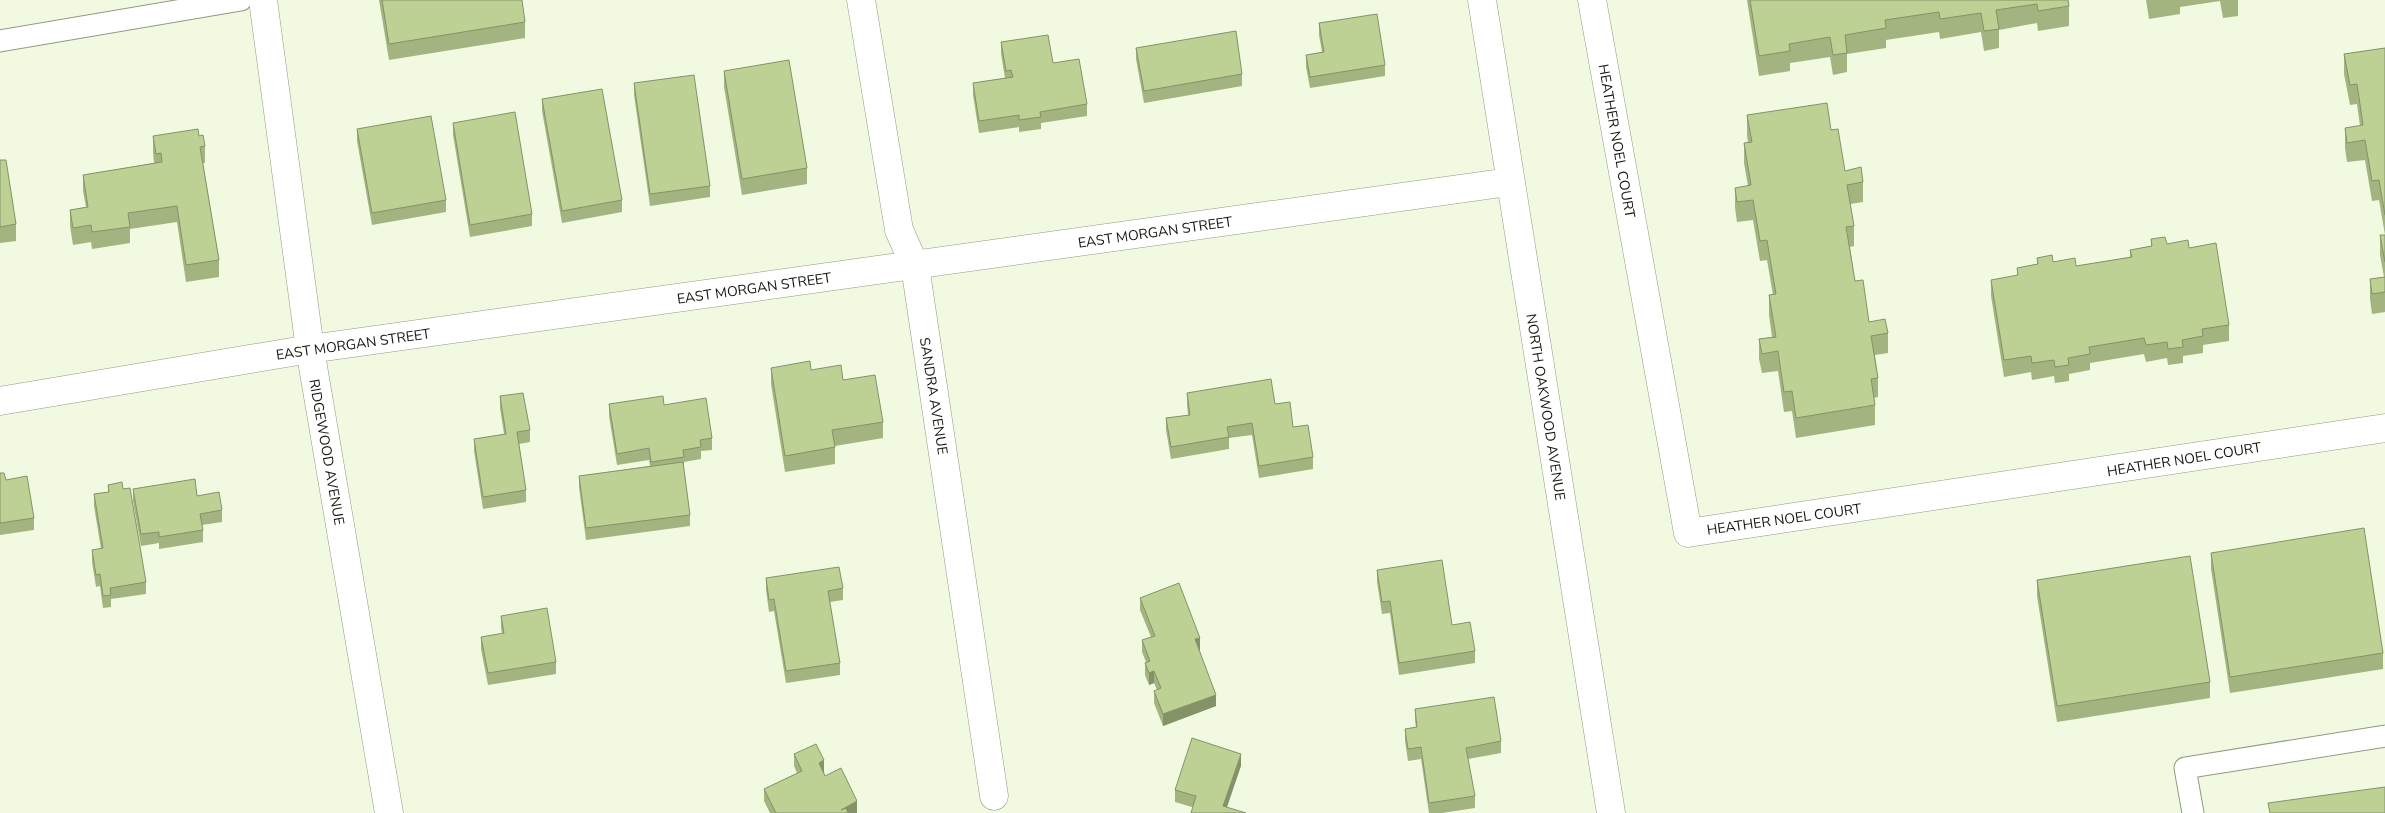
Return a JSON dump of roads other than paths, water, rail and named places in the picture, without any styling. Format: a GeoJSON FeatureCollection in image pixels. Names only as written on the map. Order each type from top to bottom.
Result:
{"type":"FeatureCollection","features":[{"type":"Feature","properties":{"kind":"street","name":"RIDGEWOOD AVENUE"},"geometry":{"type":"LineString","coordinates":[[263,0],[310,349],[389,813]]}},
{"type":"Feature","properties":{"kind":"street","name":"SANDRA AVENUE"},"geometry":{"type":"LineString","coordinates":[[861,0],[899,230],[915,266],[994,796]]}},
{"type":"Feature","properties":{"kind":"street","name":"NORTH OAKWOOD AVENUE"},"geometry":{"type":"LineString","coordinates":[[1482,0],[1509,182],[1611,813]]}},
{"type":"Feature","properties":{"kind":"street","name":"HEATHER NOEL COURT"},"geometry":{"type":"LineString","coordinates":[[1592,0],[1688,533],[2385,428]]}},
{"type":"Feature","properties":{"kind":"street","name":"EAST MORGAN STREET"},"geometry":{"type":"LineString","coordinates":[[0,400],[310,349],[1509,182]]}},
{"type":"Feature","properties":{"kind":"lane"},"geometry":{"type":"LineString","coordinates":[[0,41],[240,0]]}},
{"type":"Feature","properties":{"kind":"lane"},"geometry":{"type":"LineString","coordinates":[[2193,813],[2186,768],[2385,736]]}}]}
